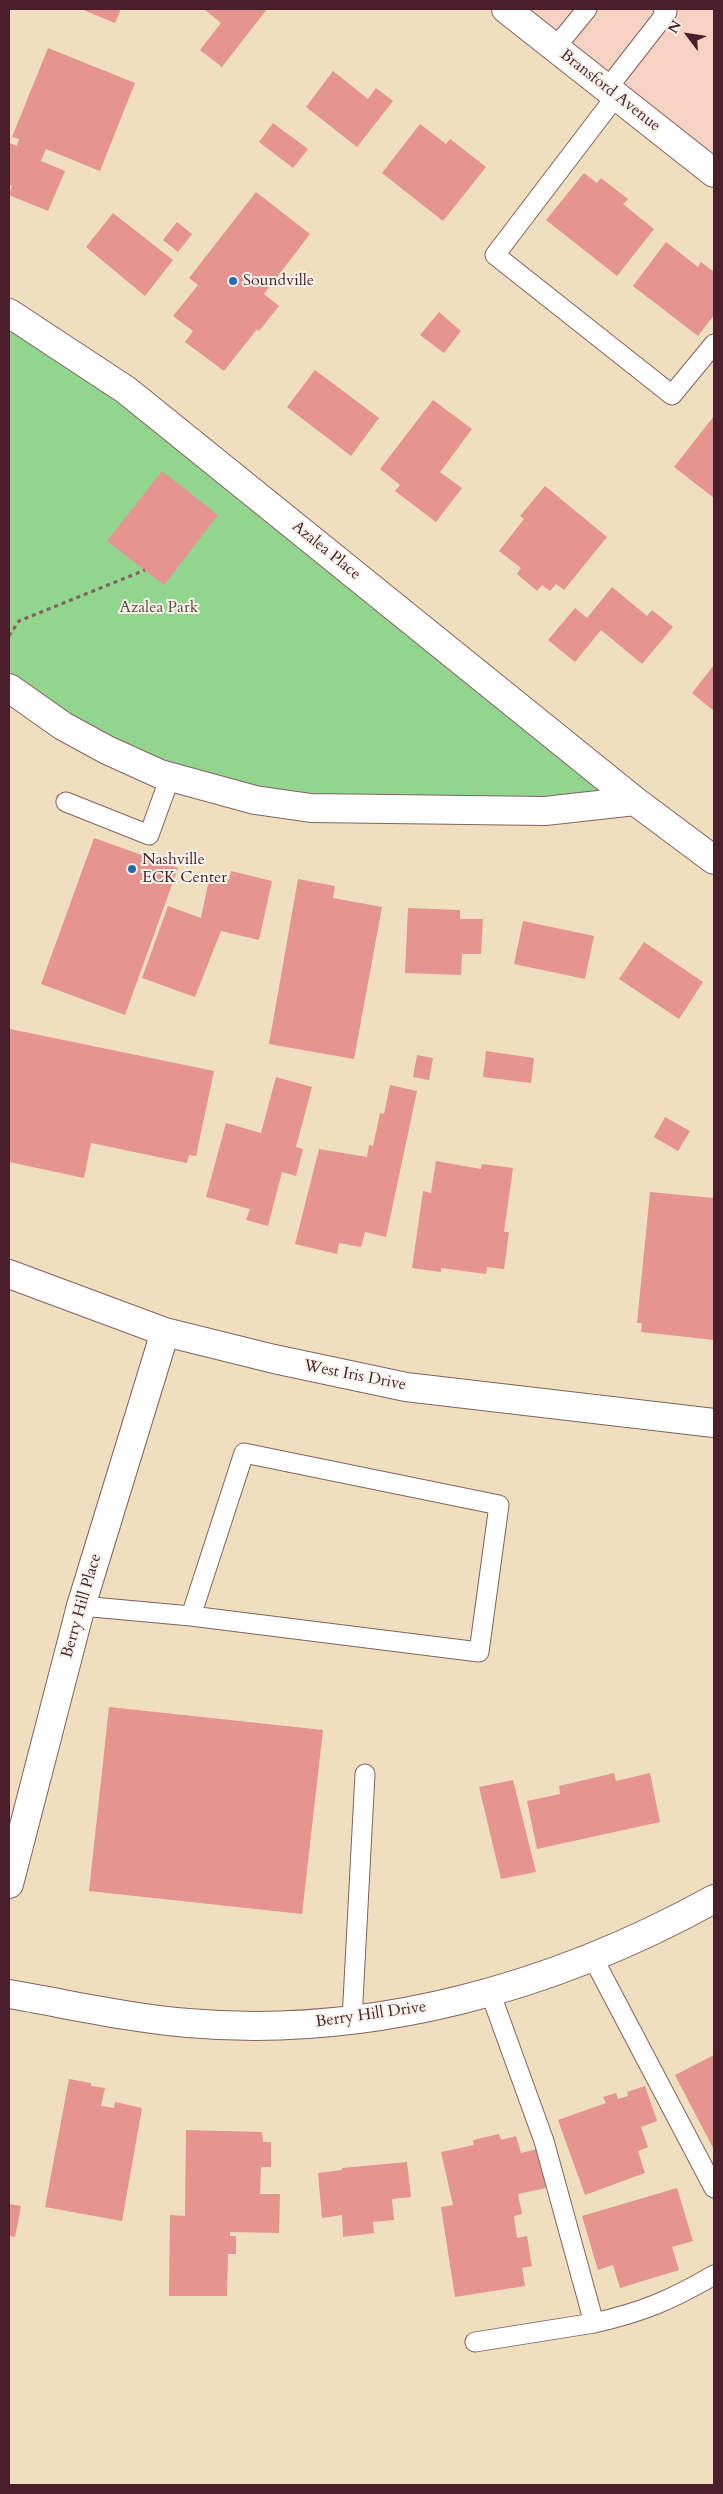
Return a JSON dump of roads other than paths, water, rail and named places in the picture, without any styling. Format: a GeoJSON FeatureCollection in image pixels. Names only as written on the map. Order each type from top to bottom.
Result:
{"type":"FeatureCollection","features":[{"type":"Feature","properties":{"kind":"street","name":"Bransford Avenue"},"geometry":{"type":"LineString","coordinates":[[506,9],[714,173]]}},
{"type":"Feature","properties":{"kind":"street","name":"Azalea Place"},"geometry":{"type":"LineString","coordinates":[[9,313],[126,390],[635,801],[714,860]]}},
{"type":"Feature","properties":{"kind":"street"},"geometry":{"type":"LineString","coordinates":[[9,688],[63,726],[107,750],[170,777],[255,800],[311,808],[545,811],[635,801]]}},
{"type":"Feature","properties":{"kind":"street","name":"West Iris Drive"},"geometry":{"type":"LineString","coordinates":[[9,1274],[166,1332],[274,1359],[406,1387],[714,1423]]}},
{"type":"Feature","properties":{"kind":"street","name":"Berry Hill Place"},"geometry":{"type":"LineString","coordinates":[[9,1884],[81,1606],[166,1332]]}},
{"type":"Feature","properties":{"kind":"street","name":"Berry Hill Drive"},"geometry":{"type":"LineString","coordinates":[[9,1994],[188,2023],[292,2026],[352,2020],[429,2007],[490,1992],[593,1958],[714,1899]]}},
{"type":"Feature","properties":{"kind":"lane"},"geometry":{"type":"LineString","coordinates":[[555,48],[586,9]]}},
{"type":"Feature","properties":{"kind":"lane"},"geometry":{"type":"LineString","coordinates":[[663,9],[667,12],[495,256],[672,395],[714,344]]}},
{"type":"Feature","properties":{"kind":"lane"},"geometry":{"type":"LineString","coordinates":[[66,802],[149,835],[170,777]]}},
{"type":"Feature","properties":{"kind":"lane"},"geometry":{"type":"LineString","coordinates":[[81,1606],[192,1616],[479,1652],[500,1505],[244,1453],[192,1616]]}},
{"type":"Feature","properties":{"kind":"lane"},"geometry":{"type":"LineString","coordinates":[[352,2020],[365,1774]]}},
{"type":"Feature","properties":{"kind":"lane"},"geometry":{"type":"LineString","coordinates":[[593,1958],[714,2188]]}},
{"type":"Feature","properties":{"kind":"lane"},"geometry":{"type":"LineString","coordinates":[[490,1992],[544,2141],[594,2324]]}},
{"type":"Feature","properties":{"kind":"lane"},"geometry":{"type":"LineString","coordinates":[[475,2342],[594,2324],[635,2314],[672,2300],[714,2275]]}},
{"type":"Feature","properties":{"kind":"place","name":"Soundville"},"geometry":{"type":"Point","coordinates":[233,281]}},
{"type":"Feature","properties":{"kind":"place","name":"Nashville ECK Center"},"geometry":{"type":"Point","coordinates":[132,869]}},
{"type":"Feature","properties":{"kind":"park label","name":"Azalea Park"},"geometry":{"type":"Point","coordinates":[159,608]}}]}
